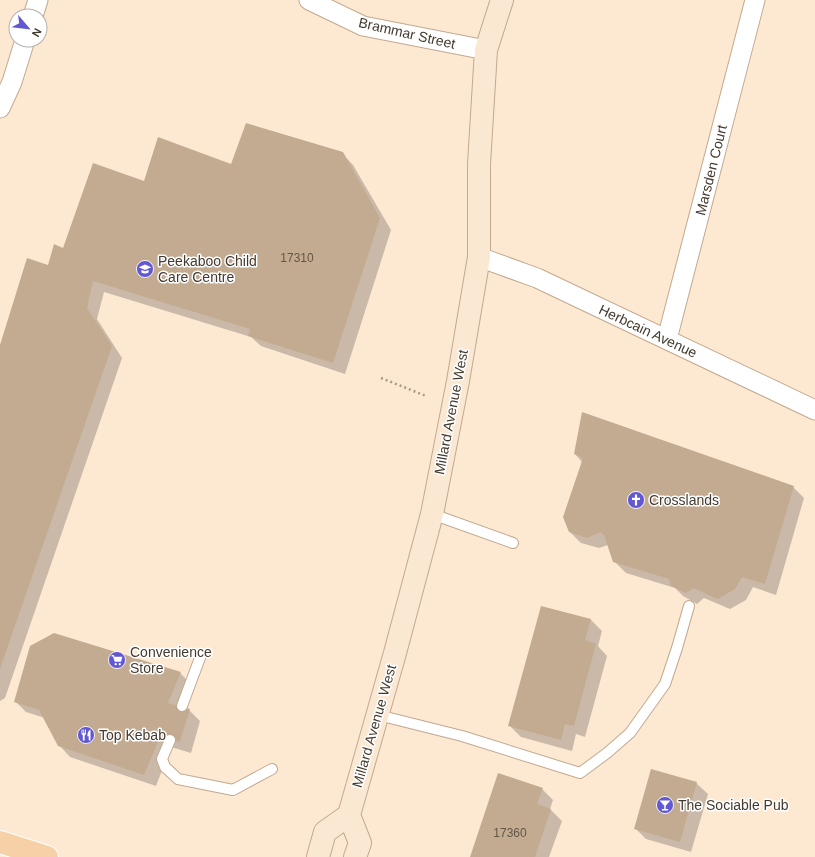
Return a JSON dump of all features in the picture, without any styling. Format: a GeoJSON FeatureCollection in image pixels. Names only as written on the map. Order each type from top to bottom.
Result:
{"type":"FeatureCollection","features":[{"type":"Feature","properties":{"kind":"main road","name":"Millard Avenue West"},"geometry":{"type":"LineString","coordinates":[[349,815],[378,715],[432,514],[458,381],[479,257],[479,164],[486,50],[502,0]]}},
{"type":"Feature","properties":{"kind":"main road"},"geometry":{"type":"LineString","coordinates":[[318,857],[326,832],[349,815],[360,843],[355,857]]}},
{"type":"Feature","properties":{"kind":"main road"},"geometry":{"type":"LineString","coordinates":[[0,842],[46,857]]}},
{"type":"Feature","properties":{"kind":"street","name":"Brammar Street"},"geometry":{"type":"LineString","coordinates":[[309,0],[363,26],[486,50]]}},
{"type":"Feature","properties":{"kind":"street","name":"Marsden Court"},"geometry":{"type":"LineString","coordinates":[[667,339],[754,0]]}},
{"type":"Feature","properties":{"kind":"street"},"geometry":{"type":"LineString","coordinates":[[0,108],[12,82],[23,48]]}},
{"type":"Feature","properties":{"kind":"street","name":"Herbcain Avenue"},"geometry":{"type":"LineString","coordinates":[[479,257],[537,278],[815,410]]}},
{"type":"Feature","properties":{"kind":"lane"},"geometry":{"type":"LineString","coordinates":[[432,514],[513,544]]}},
{"type":"Feature","properties":{"kind":"lane"},"geometry":{"type":"LineString","coordinates":[[378,715],[462,736],[580,773],[607,753],[630,733],[666,684],[678,648],[689,606]]}},
{"type":"Feature","properties":{"kind":"lane"},"geometry":{"type":"LineString","coordinates":[[182,706],[201,654]]}},
{"type":"Feature","properties":{"kind":"lane"},"geometry":{"type":"LineString","coordinates":[[170,740],[162,759],[165,767],[178,779],[233,790],[272,769]]}},
{"type":"Feature","properties":{"kind":"path"},"geometry":{"type":"LineString","coordinates":[[381,378],[426,396]]}},
{"type":"Feature","properties":{"kind":"building"},"geometry":{"type":"Polygon","coordinates":[[[246,123],[343,152],[380,218],[333,363],[248,336],[250,329],[93,281],[87,308],[112,346],[0,669],[0,345],[27,258],[48,265],[54,244],[63,248],[93,163],[144,181],[158,137],[231,164],[246,123]]]}},
{"type":"Feature","properties":{"kind":"building"},"geometry":{"type":"Polygon","coordinates":[[[582,412],[794,486],[765,584],[742,577],[735,589],[718,599],[693,588],[686,593],[671,586],[669,579],[613,562],[604,535],[601,532],[587,538],[569,532],[563,517],[583,458],[574,454],[582,412]]]}},
{"type":"Feature","properties":{"kind":"building"},"geometry":{"type":"Polygon","coordinates":[[[541,606],[591,619],[585,640],[596,644],[574,726],[565,724],[561,740],[508,726],[541,606]]]}},
{"type":"Feature","properties":{"kind":"building"},"geometry":{"type":"Polygon","coordinates":[[[54,633],[181,672],[168,703],[190,709],[180,742],[160,737],[144,775],[58,746],[39,710],[14,702],[30,646],[54,633]]]}},
{"type":"Feature","properties":{"kind":"building","name":"The Sociable Pub"},"geometry":{"type":"Polygon","coordinates":[[[651,769],[697,782],[680,842],[634,829],[651,769]]]}},
{"type":"Feature","properties":{"kind":"building"},"geometry":{"type":"Polygon","coordinates":[[[498,773],[543,788],[537,804],[551,809],[535,857],[470,857],[498,773]]]}},
{"type":"Feature","properties":{"kind":"place","name":"Peekaboo Child Care Centre"},"geometry":{"type":"Point","coordinates":[145,269]}},
{"type":"Feature","properties":{"kind":"place","name":"Crosslands"},"geometry":{"type":"Point","coordinates":[636,500]}},
{"type":"Feature","properties":{"kind":"place","name":"Convenience Store"},"geometry":{"type":"Point","coordinates":[117,660]}},
{"type":"Feature","properties":{"kind":"place","name":"Top Kebab"},"geometry":{"type":"Point","coordinates":[86,735]}},
{"type":"Feature","properties":{"kind":"place","name":"The Sociable Pub"},"geometry":{"type":"Point","coordinates":[665,805]}}]}
